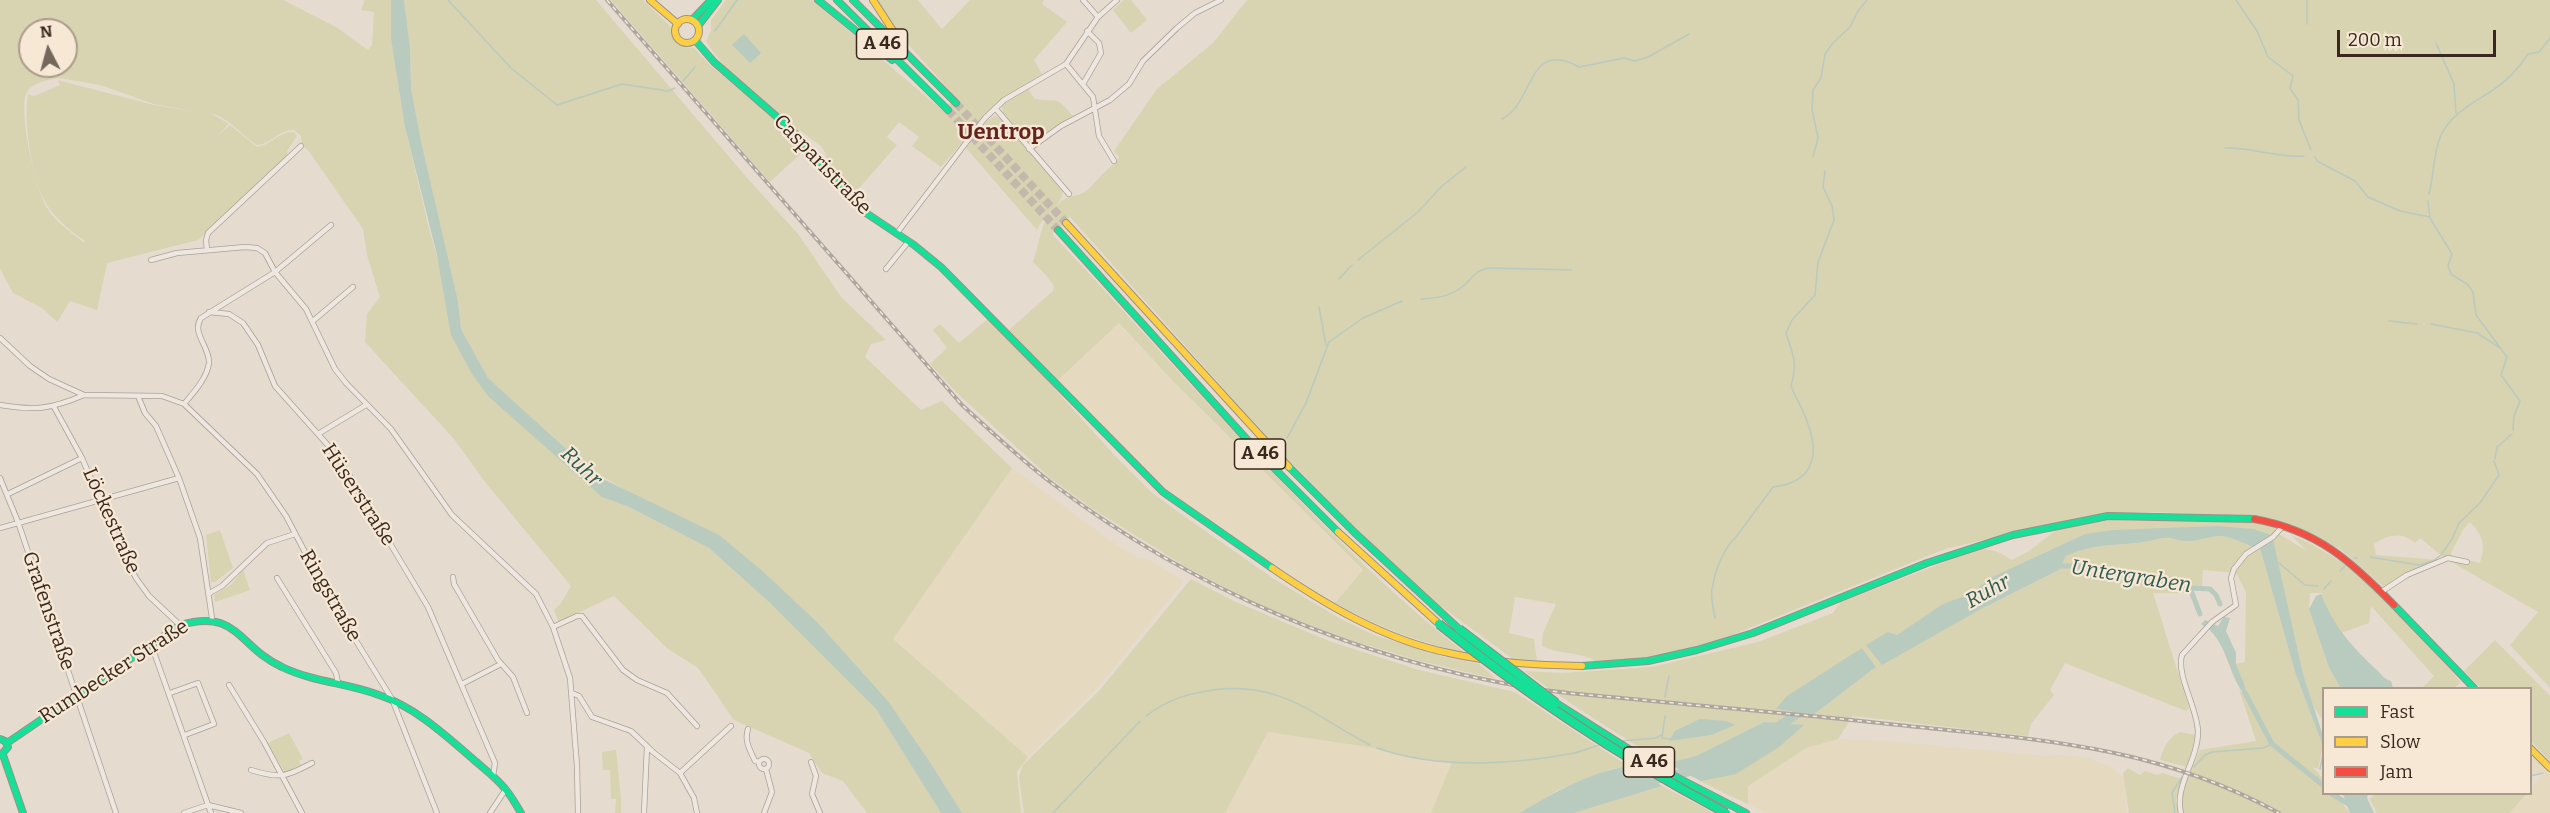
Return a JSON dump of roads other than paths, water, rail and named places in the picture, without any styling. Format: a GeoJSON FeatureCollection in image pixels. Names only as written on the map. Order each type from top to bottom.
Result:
{"type":"FeatureCollection","features":[{"type":"Feature","properties":{"kind":"main road"},"geometry":{"type":"LineString","coordinates":[[650,0],[678,24]]}},
{"type":"Feature","properties":{"kind":"main road"},"geometry":{"type":"LineString","coordinates":[[695,23],[711,0]]}},
{"type":"Feature","properties":{"kind":"main road"},"geometry":{"type":"LineString","coordinates":[[695,23],[718,0]]}},
{"type":"Feature","properties":{"kind":"main road"},"geometry":{"type":"LineString","coordinates":[[818,0],[927,88]]}},
{"type":"Feature","properties":{"kind":"main road","name":"A 46"},"geometry":{"type":"LineString","coordinates":[[837,0],[948,110]]}},
{"type":"Feature","properties":{"kind":"main road","name":"A 46"},"geometry":{"type":"LineString","coordinates":[[853,0],[956,103]]}},
{"type":"Feature","properties":{"kind":"main road"},"geometry":{"type":"LineString","coordinates":[[873,0],[882,17],[916,62]]}},
{"type":"Feature","properties":{"kind":"main road"},"geometry":{"type":"LineString","coordinates":[[685,20],[695,23],[699,33],[695,40],[687,43],[678,39],[676,34],[678,24],[685,20]]}},
{"type":"Feature","properties":{"kind":"main road","name":"Casparistraße"},"geometry":{"type":"LineString","coordinates":[[695,40],[714,62],[792,130],[863,211],[932,258],[1163,492],[1342,612],[1376,629],[1447,653],[1493,661],[1587,666],[1648,661],[1697,650],[1773,626],[1945,556],[2013,535],[2092,518],[2117,516],[2240,517],[2283,526],[2335,550],[2381,592],[2473,687]]}},
{"type":"Feature","properties":{"kind":"main road","name":"A 46"},"geometry":{"type":"LineString","coordinates":[[1066,223],[1317,497],[1387,566],[1459,629],[1523,680],[1589,726],[1657,767],[1746,813]]}},
{"type":"Feature","properties":{"kind":"main road","name":"A 46"},"geometry":{"type":"LineString","coordinates":[[1058,230],[1260,454],[1346,540],[1439,624],[1499,672],[1569,722],[1659,777],[1726,813]]}},
{"type":"Feature","properties":{"kind":"main road","name":"Rumbecker Straße"},"geometry":{"type":"LineString","coordinates":[[3,741],[77,695],[180,625],[198,619],[212,618],[237,630],[263,655],[278,665],[392,699],[419,717],[493,776],[506,789],[521,813]]}},
{"type":"Feature","properties":{"kind":"main road"},"geometry":{"type":"LineString","coordinates":[[3,741],[8,749],[2,755],[23,813]]}},
{"type":"Feature","properties":{"kind":"main road"},"geometry":{"type":"LineString","coordinates":[[2532,750],[2550,768]]}},
{"type":"Feature","properties":{"kind":"street"},"geometry":{"type":"LineString","coordinates":[[1083,0],[1098,17]]}},
{"type":"Feature","properties":{"kind":"street"},"geometry":{"type":"LineString","coordinates":[[897,233],[985,118],[1004,100],[1066,64],[1098,17],[1117,0]]}},
{"type":"Feature","properties":{"kind":"street"},"geometry":{"type":"LineString","coordinates":[[1029,148],[1061,126],[1096,108],[1130,84],[1143,62],[1195,13],[1221,0]]}},
{"type":"Feature","properties":{"kind":"street"},"geometry":{"type":"LineString","coordinates":[[1083,84],[1101,53],[1099,43],[1087,31]]}},
{"type":"Feature","properties":{"kind":"street"},"geometry":{"type":"LineString","coordinates":[[1066,64],[1093,97],[1099,136],[1114,161]]}},
{"type":"Feature","properties":{"kind":"street"},"geometry":{"type":"LineString","coordinates":[[995,108],[1069,194]]}},
{"type":"Feature","properties":{"kind":"street"},"geometry":{"type":"LineString","coordinates":[[207,250],[208,233],[301,146]]}},
{"type":"Feature","properties":{"kind":"street"},"geometry":{"type":"LineString","coordinates":[[0,405],[29,409],[54,407],[84,395],[162,396],[184,404],[207,372],[209,360],[197,330],[197,324],[209,312],[275,272],[331,225]]}},
{"type":"Feature","properties":{"kind":"street"},"geometry":{"type":"LineString","coordinates":[[886,269],[909,241]]}},
{"type":"Feature","properties":{"kind":"street"},"geometry":{"type":"LineString","coordinates":[[151,260],[207,250],[257,248],[265,253],[275,272],[313,321],[335,369],[366,405],[391,429],[452,515],[536,594],[553,627],[572,693],[578,813]]}},
{"type":"Feature","properties":{"kind":"street"},"geometry":{"type":"LineString","coordinates":[[313,321],[353,287]]}},
{"type":"Feature","properties":{"kind":"street","name":"Hüserstraße"},"geometry":{"type":"LineString","coordinates":[[209,312],[230,314],[243,323],[258,345],[271,380],[318,434],[351,478],[418,587],[495,763],[493,776]]}},
{"type":"Feature","properties":{"kind":"street"},"geometry":{"type":"LineString","coordinates":[[0,338],[30,366],[49,379],[84,395]]}},
{"type":"Feature","properties":{"kind":"street"},"geometry":{"type":"LineString","coordinates":[[138,396],[145,413],[156,426],[179,478],[200,538],[212,618]]}},
{"type":"Feature","properties":{"kind":"street","name":"Ringstraße"},"geometry":{"type":"LineString","coordinates":[[184,404],[257,474],[286,516],[327,594],[392,699],[437,813]]}},
{"type":"Feature","properties":{"kind":"street"},"geometry":{"type":"LineString","coordinates":[[318,434],[366,405]]}},
{"type":"Feature","properties":{"kind":"street","name":"Löckestraße"},"geometry":{"type":"LineString","coordinates":[[54,407],[82,458],[124,556],[136,578],[154,602],[180,625]]}},
{"type":"Feature","properties":{"kind":"street"},"geometry":{"type":"LineString","coordinates":[[8,494],[82,458]]}},
{"type":"Feature","properties":{"kind":"street","name":"Grafenstraße"},"geometry":{"type":"LineString","coordinates":[[0,478],[18,522],[116,813]]}},
{"type":"Feature","properties":{"kind":"street"},"geometry":{"type":"LineString","coordinates":[[0,528],[100,502],[179,478]]}},
{"type":"Feature","properties":{"kind":"street"},"geometry":{"type":"LineString","coordinates":[[2181,813],[2178,800],[2198,732],[2181,660],[2184,652],[2212,622],[2236,604],[2231,578],[2239,561],[2273,537],[2283,526]]}},
{"type":"Feature","properties":{"kind":"street"},"geometry":{"type":"LineString","coordinates":[[208,594],[222,586],[267,543],[295,534]]}},
{"type":"Feature","properties":{"kind":"street"},"geometry":{"type":"LineString","coordinates":[[2381,592],[2408,575],[2448,558],[2466,562]]}},
{"type":"Feature","properties":{"kind":"street"},"geometry":{"type":"LineString","coordinates":[[453,577],[454,584],[501,664],[513,677],[527,713]]}},
{"type":"Feature","properties":{"kind":"street"},"geometry":{"type":"LineString","coordinates":[[277,578],[336,673],[338,683]]}},
{"type":"Feature","properties":{"kind":"street"},"geometry":{"type":"LineString","coordinates":[[553,627],[582,616],[627,674],[667,693],[697,726]]}},
{"type":"Feature","properties":{"kind":"street"},"geometry":{"type":"LineString","coordinates":[[151,644],[211,813]]}},
{"type":"Feature","properties":{"kind":"street"},"geometry":{"type":"LineString","coordinates":[[462,684],[501,664]]}},
{"type":"Feature","properties":{"kind":"street"},"geometry":{"type":"LineString","coordinates":[[170,693],[198,683],[214,724],[185,735]]}},
{"type":"Feature","properties":{"kind":"street"},"geometry":{"type":"LineString","coordinates":[[229,685],[284,777],[302,813]]}},
{"type":"Feature","properties":{"kind":"street"},"geometry":{"type":"LineString","coordinates":[[572,693],[579,696],[592,717],[626,728],[680,773],[694,798],[697,813]]}},
{"type":"Feature","properties":{"kind":"street"},"geometry":{"type":"LineString","coordinates":[[680,773],[732,726]]}},
{"type":"Feature","properties":{"kind":"street"},"geometry":{"type":"LineString","coordinates":[[748,729],[746,742],[755,761],[759,762],[763,759],[768,761],[769,765],[766,769],[772,792],[764,813]]}},
{"type":"Feature","properties":{"kind":"street"},"geometry":{"type":"LineString","coordinates":[[644,813],[647,747]]}},
{"type":"Feature","properties":{"kind":"street"},"geometry":{"type":"LineString","coordinates":[[811,762],[816,776],[812,794],[820,813]]}},
{"type":"Feature","properties":{"kind":"street"},"geometry":{"type":"LineString","coordinates":[[251,770],[271,777],[284,777],[312,763]]}},
{"type":"Feature","properties":{"kind":"street"},"geometry":{"type":"LineString","coordinates":[[490,813],[506,789]]}},
{"type":"Feature","properties":{"kind":"street"},"geometry":{"type":"LineString","coordinates":[[184,813],[208,805],[240,813]]}},
{"type":"Feature","properties":{"kind":"water"},"geometry":{"type":"Polygon","coordinates":[[[391,0],[404,0],[410,48],[411,88],[458,301],[461,329],[488,378],[585,466],[603,479],[719,535],[767,575],[818,623],[888,701],[962,813],[941,813],[876,709],[770,603],[709,548],[629,507],[602,497],[488,396],[472,374],[451,335],[437,255],[405,127],[391,39],[391,0]]]}},
{"type":"Feature","properties":{"kind":"water"},"geometry":{"type":"Polygon","coordinates":[[[744,34],[761,53],[750,63],[732,45],[744,34]]]}},
{"type":"Feature","properties":{"kind":"water"},"geometry":{"type":"Polygon","coordinates":[[[2217,526],[2253,529],[2271,535],[2253,547],[2234,539],[2218,536],[2190,541],[2164,538],[2086,549],[2066,556],[2059,570],[1981,609],[1882,665],[1866,645],[1888,632],[1897,635],[1943,604],[1972,593],[1990,578],[2085,534],[2114,530],[2217,526]]]}},
{"type":"Feature","properties":{"kind":"water"},"geometry":{"type":"Polygon","coordinates":[[[2273,539],[2303,674],[2322,733],[2322,743],[2295,672],[2260,548],[2273,539]]]}},
{"type":"Feature","properties":{"kind":"water"},"geometry":{"type":"Polygon","coordinates":[[[2321,594],[2344,636],[2383,677],[2391,681],[2393,687],[2340,687],[2328,665],[2309,609],[2316,596],[2321,594]]]}},
{"type":"Feature","properties":{"kind":"water"},"geometry":{"type":"Polygon","coordinates":[[[2224,617],[2230,618],[2226,631],[2236,653],[2236,664],[2247,698],[2235,679],[2217,638],[2201,624],[2205,620],[2218,626],[2224,617]]]}},
{"type":"Feature","properties":{"kind":"water"},"geometry":{"type":"Polygon","coordinates":[[[1862,648],[1876,667],[1813,715],[1776,709],[1787,696],[1862,648]]]}},
{"type":"Feature","properties":{"kind":"water"},"geometry":{"type":"Polygon","coordinates":[[[1700,719],[1726,721],[1735,725],[1711,735],[1669,741],[1675,731],[1700,719]]]}},
{"type":"Feature","properties":{"kind":"water"},"geometry":{"type":"Polygon","coordinates":[[[1764,722],[1804,725],[1779,747],[1736,774],[1701,781],[1668,763],[1696,756],[1764,722]]]}},
{"type":"Feature","properties":{"kind":"water"},"geometry":{"type":"Polygon","coordinates":[[[1628,766],[1662,786],[1574,813],[1520,813],[1572,784],[1599,773],[1628,766]]]}},
{"type":"Feature","properties":{"kind":"water"},"geometry":{"type":"Polygon","coordinates":[[[2343,795],[2368,795],[2374,813],[2350,813],[2343,795]]]}},
{"type":"Feature","properties":{"kind":"waterway"},"geometry":{"type":"LineString","coordinates":[[448,0],[511,68],[557,105],[622,84],[668,91],[675,88]]}},
{"type":"Feature","properties":{"kind":"waterway"},"geometry":{"type":"LineString","coordinates":[[715,31],[737,0]]}},
{"type":"Feature","properties":{"kind":"waterway"},"geometry":{"type":"LineString","coordinates":[[1813,157],[1818,138],[1812,109],[1813,90],[1821,78],[1825,54],[1850,27],[1867,0]]}},
{"type":"Feature","properties":{"kind":"waterway"},"geometry":{"type":"LineString","coordinates":[[2236,0],[2257,31],[2268,57],[2293,76],[2290,88],[2298,100],[2299,120],[2311,150]]}},
{"type":"Feature","properties":{"kind":"waterway"},"geometry":{"type":"LineString","coordinates":[[2307,0],[2307,24]]}},
{"type":"Feature","properties":{"kind":"waterway"},"geometry":{"type":"LineString","coordinates":[[1502,119],[1512,111],[1540,67],[1550,61],[1562,60],[1579,67],[1624,58],[1635,61],[1648,57],[1689,34]]}},
{"type":"Feature","properties":{"kind":"waterway"},"geometry":{"type":"LineString","coordinates":[[2429,194],[2436,149],[2446,127],[2464,109],[2508,78],[2528,54],[2539,52],[2550,38]]}},
{"type":"Feature","properties":{"kind":"waterway"},"geometry":{"type":"LineString","coordinates":[[2436,43],[2454,84],[2456,113]]}},
{"type":"Feature","properties":{"kind":"waterway"},"geometry":{"type":"LineString","coordinates":[[683,81],[695,67]]}},
{"type":"Feature","properties":{"kind":"waterway"},"geometry":{"type":"LineString","coordinates":[[2225,148],[2304,156]]}},
{"type":"Feature","properties":{"kind":"waterway"},"geometry":{"type":"LineString","coordinates":[[2315,157],[2317,161],[2355,181],[2368,197],[2400,211],[2430,217]]}},
{"type":"Feature","properties":{"kind":"waterway"},"geometry":{"type":"LineString","coordinates":[[1358,260],[1418,212],[1442,186],[1466,167]]}},
{"type":"Feature","properties":{"kind":"waterway"},"geometry":{"type":"LineString","coordinates":[[1715,618],[1712,589],[1723,554],[1773,487],[1786,485],[1804,475],[1812,458],[1812,437],[1791,386],[1793,353],[1786,333],[1792,320],[1815,295],[1818,262],[1834,220],[1832,206],[1823,187],[1825,171]]}},
{"type":"Feature","properties":{"kind":"waterway"},"geometry":{"type":"LineString","coordinates":[[2428,201],[2430,218],[2452,254],[2448,266],[2451,274],[2467,284],[2473,292],[2476,315],[2507,357],[2501,375],[2520,401],[2514,416],[2513,430]]}},
{"type":"Feature","properties":{"kind":"waterway"},"geometry":{"type":"LineString","coordinates":[[1339,279],[1352,265]]}},
{"type":"Feature","properties":{"kind":"waterway"},"geometry":{"type":"LineString","coordinates":[[1421,299],[1452,293],[1476,273],[1488,268],[1571,270]]}},
{"type":"Feature","properties":{"kind":"waterway"},"geometry":{"type":"LineString","coordinates":[[1287,438],[1306,403],[1329,342],[1363,318],[1402,301]]}},
{"type":"Feature","properties":{"kind":"waterway"},"geometry":{"type":"LineString","coordinates":[[1319,307],[1326,345]]}},
{"type":"Feature","properties":{"kind":"waterway"},"geometry":{"type":"LineString","coordinates":[[2389,321],[2417,324]]}},
{"type":"Feature","properties":{"kind":"waterway"},"geometry":{"type":"LineString","coordinates":[[2431,324],[2477,333],[2500,348]]}},
{"type":"Feature","properties":{"kind":"waterway"},"geometry":{"type":"LineString","coordinates":[[2495,459],[2497,447],[2512,434]]}},
{"type":"Feature","properties":{"kind":"waterway"},"geometry":{"type":"LineString","coordinates":[[2370,557],[2419,565],[2433,561],[2441,555],[2459,523],[2480,503],[2499,475],[2494,461]]}},
{"type":"Feature","properties":{"kind":"waterway"},"geometry":{"type":"LineString","coordinates":[[2279,563],[2305,585],[2318,586]]}},
{"type":"Feature","properties":{"kind":"waterway","name":"Untergraben"},"geometry":{"type":"LineString","coordinates":[[2055,566],[2076,566],[2190,588],[2210,589],[2220,604]]}},
{"type":"Feature","properties":{"kind":"waterway"},"geometry":{"type":"LineString","coordinates":[[2340,571],[2345,566]]}},
{"type":"Feature","properties":{"kind":"waterway"},"geometry":{"type":"LineString","coordinates":[[2324,589],[2331,581]]}},
{"type":"Feature","properties":{"kind":"waterway"},"geometry":{"type":"LineString","coordinates":[[2190,588],[2200,614]]}},
{"type":"Feature","properties":{"kind":"waterway"},"geometry":{"type":"LineString","coordinates":[[1665,697],[1669,676]]}},
{"type":"Feature","properties":{"kind":"waterway"},"geometry":{"type":"LineString","coordinates":[[1146,716],[1170,701],[1194,693],[1237,689],[1259,691],[1296,703],[1370,745]]}},
{"type":"Feature","properties":{"kind":"waterway"},"geometry":{"type":"LineString","coordinates":[[2245,693],[2272,744],[2322,784]]}},
{"type":"Feature","properties":{"kind":"waterway","name":"Ruhr"},"geometry":{"type":"LineString","coordinates":[[1773,730],[1809,706]]}},
{"type":"Feature","properties":{"kind":"waterway"},"geometry":{"type":"LineString","coordinates":[[1665,716],[1662,738],[1670,739]]}},
{"type":"Feature","properties":{"kind":"waterway"},"geometry":{"type":"LineString","coordinates":[[1053,813],[1140,721]]}},
{"type":"Feature","properties":{"kind":"waterway"},"geometry":{"type":"LineString","coordinates":[[1621,741],[1656,738],[1661,735]]}},
{"type":"Feature","properties":{"kind":"waterway"},"geometry":{"type":"LineString","coordinates":[[2194,767],[2205,755],[2212,752],[2263,748],[2272,744]]}},
{"type":"Feature","properties":{"kind":"waterway"},"geometry":{"type":"LineString","coordinates":[[1377,748],[1424,759],[1475,763],[1550,757],[1600,745]]}},
{"type":"Feature","properties":{"kind":"waterway"},"geometry":{"type":"LineString","coordinates":[[2320,769],[2322,759]]}},
{"type":"Feature","properties":{"kind":"waterway","name":"Ruhr"},"geometry":{"type":"LineString","coordinates":[[1641,783],[1695,770]]}},
{"type":"Feature","properties":{"kind":"waterway"},"geometry":{"type":"LineString","coordinates":[[2532,776],[2543,773]]}},
{"type":"Feature","properties":{"kind":"waterway"},"geometry":{"type":"LineString","coordinates":[[2175,813],[2172,793],[2182,777]]}},
{"type":"Feature","properties":{"kind":"waterway"},"geometry":{"type":"LineString","coordinates":[[2317,781],[2318,777]]}},
{"type":"Feature","properties":{"kind":"waterway"},"geometry":{"type":"LineString","coordinates":[[2334,795],[2350,805]]}},
{"type":"Feature","properties":{"kind":"tunnel"},"geometry":{"type":"LineString","coordinates":[[956,103],[1066,223]]}},
{"type":"Feature","properties":{"kind":"tunnel"},"geometry":{"type":"LineString","coordinates":[[948,110],[1058,230]]}},
{"type":"Feature","properties":{"kind":"railway"},"geometry":{"type":"LineString","coordinates":[[607,0],[962,405],[1018,456],[1053,484],[1107,522],[1163,557],[1220,587],[1279,615],[1340,639],[1402,659],[1465,675],[1558,692],[1991,734],[2088,748],[2136,758],[2184,772],[2231,790],[2279,813]]}},
{"type":"Feature","properties":{"kind":"district","name":"Uentrop"},"geometry":{"type":"Point","coordinates":[1001,133]}}]}
